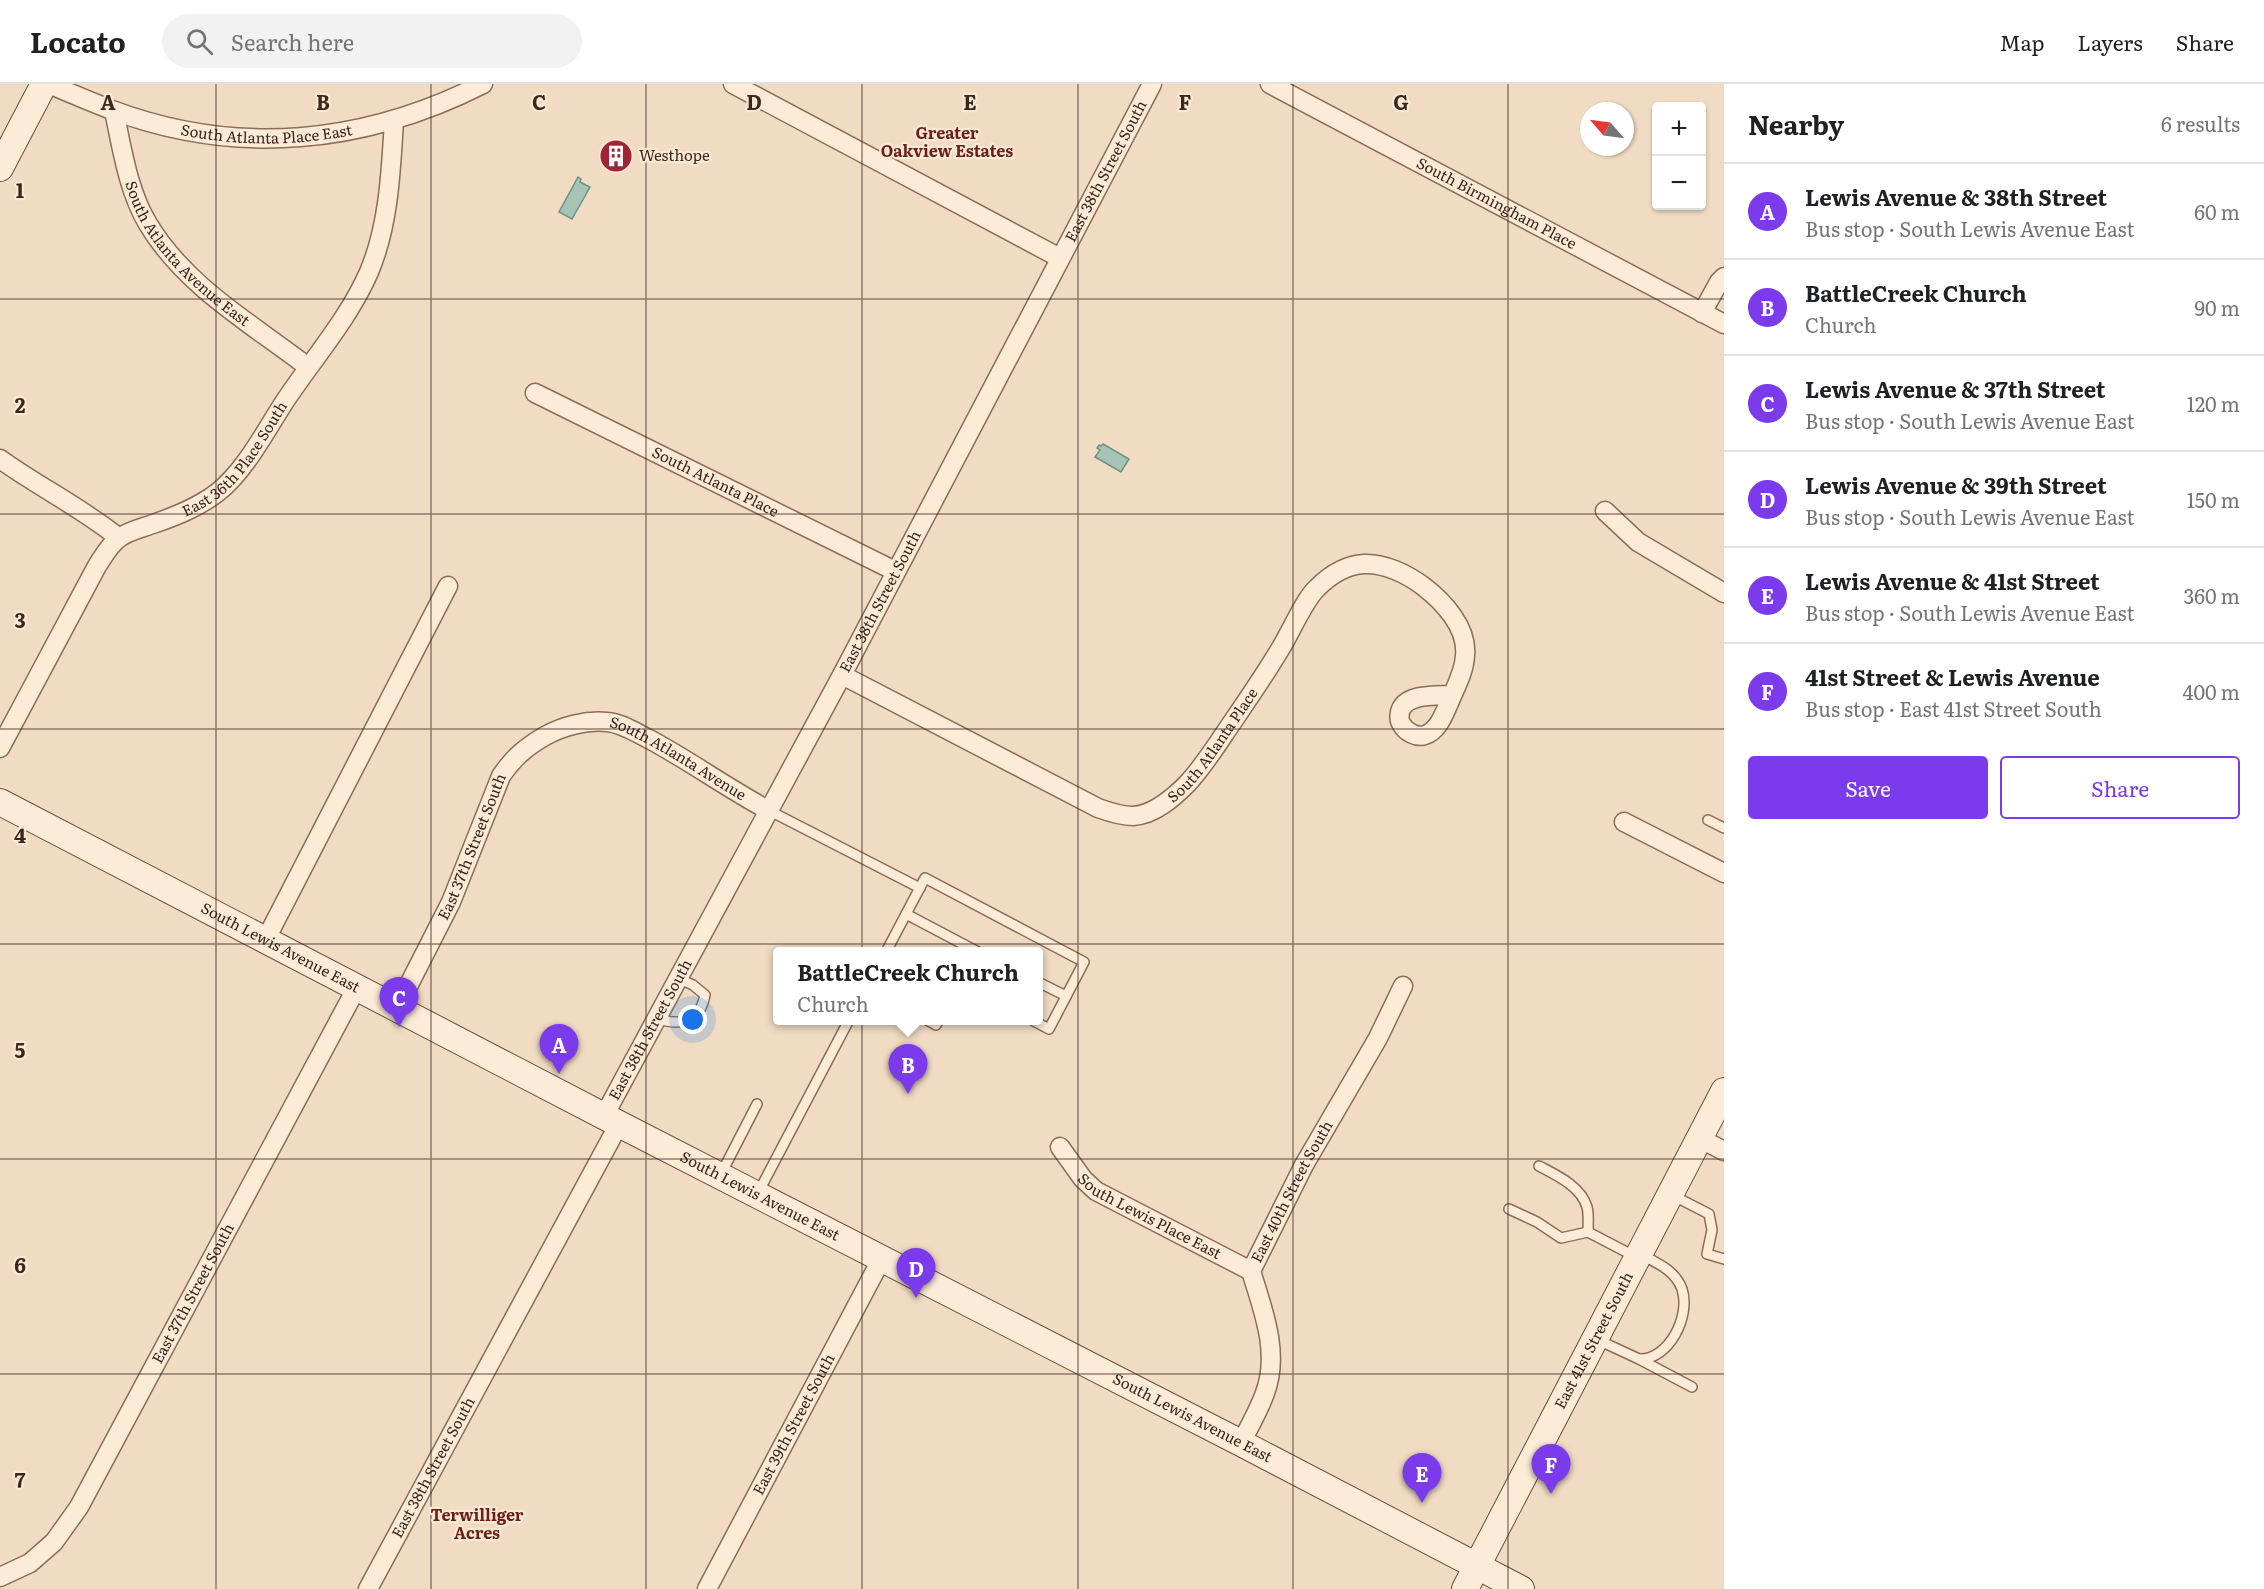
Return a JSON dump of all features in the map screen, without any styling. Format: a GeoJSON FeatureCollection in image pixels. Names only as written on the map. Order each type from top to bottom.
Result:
{"type":"FeatureCollection","features":[{"type":"Feature","properties":{"kind":"main road"},"geometry":{"type":"LineString","coordinates":[[0,168],[44,84]]}},
{"type":"Feature","properties":{"kind":"main road","name":"South Lewis Avenue East"},"geometry":{"type":"LineString","coordinates":[[0,802],[881,1260],[1241,1443],[1521,1589]]}},
{"type":"Feature","properties":{"kind":"main road","name":"East 41st Street South"},"geometry":{"type":"LineString","coordinates":[[1465,1589],[1724,1091]]}},
{"type":"Feature","properties":{"kind":"street","name":"South Atlanta Place East"},"geometry":{"type":"LineString","coordinates":[[49,84],[114,111],[171,127],[242,138],[285,139],[318,136],[394,120],[454,99],[483,84]]}},
{"type":"Feature","properties":{"kind":"street"},"geometry":{"type":"LineString","coordinates":[[733,84],[1060,258]]}},
{"type":"Feature","properties":{"kind":"street","name":"East 38th Street South"},"geometry":{"type":"LineString","coordinates":[[368,1589],[611,1120],[677,978],[842,675],[1152,84]]}},
{"type":"Feature","properties":{"kind":"street","name":"South Birmingham Place"},"geometry":{"type":"LineString","coordinates":[[1270,84],[1724,324]]}},
{"type":"Feature","properties":{"kind":"street","name":"South Atlanta Avenue East"},"geometry":{"type":"LineString","coordinates":[[114,111],[128,175],[148,224],[176,260],[211,296],[308,367]]}},
{"type":"Feature","properties":{"kind":"street","name":"East 36th Place South"},"geometry":{"type":"LineString","coordinates":[[0,748],[97,566],[119,538],[193,508],[219,492],[251,453],[346,312],[369,272],[379,243],[391,177],[394,120]]}},
{"type":"Feature","properties":{"kind":"street"},"geometry":{"type":"LineString","coordinates":[[1702,313],[1724,277]]}},
{"type":"Feature","properties":{"kind":"street","name":"South Atlanta Place"},"geometry":{"type":"LineString","coordinates":[[535,393],[895,571]]}},
{"type":"Feature","properties":{"kind":"street"},"geometry":{"type":"LineString","coordinates":[[0,459],[25,477],[87,513],[119,538]]}},
{"type":"Feature","properties":{"kind":"street"},"geometry":{"type":"LineString","coordinates":[[1605,511],[1638,542],[1724,593]]}},
{"type":"Feature","properties":{"kind":"street","name":"South Atlanta Place"},"geometry":{"type":"LineString","coordinates":[[842,675],[1098,808],[1134,816],[1162,805],[1187,784],[1267,673],[1315,589],[1340,570],[1364,564],[1384,566],[1414,579],[1452,613],[1463,638],[1466,656],[1452,695]]}},
{"type":"Feature","properties":{"kind":"street"},"geometry":{"type":"LineString","coordinates":[[266,939],[448,586]]}},
{"type":"Feature","properties":{"kind":"street","name":"South Atlanta Avenue"},"geometry":{"type":"LineString","coordinates":[[584,723],[608,722],[630,729],[668,749],[768,810]]}},
{"type":"Feature","properties":{"kind":"street","name":"East 37th Street South"},"geometry":{"type":"LineString","coordinates":[[397,1008],[451,902],[501,776],[512,759],[531,744],[558,729],[584,723]]}},
{"type":"Feature","properties":{"kind":"street"},"geometry":{"type":"LineString","coordinates":[[1624,822],[1724,873]]}},
{"type":"Feature","properties":{"kind":"street","name":"East 40th Street South"},"geometry":{"type":"LineString","coordinates":[[1241,1443],[1266,1393],[1270,1373],[1269,1337],[1251,1272],[1304,1165],[1378,1038],[1403,986]]}},
{"type":"Feature","properties":{"kind":"street","name":"East 37th Street South"},"geometry":{"type":"LineString","coordinates":[[0,1576],[30,1563],[54,1542],[79,1507],[357,987]]}},
{"type":"Feature","properties":{"kind":"street"},"geometry":{"type":"LineString","coordinates":[[1699,1138],[1724,1151]]}},
{"type":"Feature","properties":{"kind":"street","name":"South Lewis Place East"},"geometry":{"type":"LineString","coordinates":[[1060,1147],[1083,1179],[1096,1191],[1251,1272]]}},
{"type":"Feature","properties":{"kind":"street","name":"East 39th Street South"},"geometry":{"type":"LineString","coordinates":[[707,1589],[881,1260]]}},
{"type":"Feature","properties":{"kind":"lane"},"geometry":{"type":"LineString","coordinates":[[768,810],[920,888]]}},
{"type":"Feature","properties":{"kind":"lane"},"geometry":{"type":"LineString","coordinates":[[1708,820],[1724,828]]}},
{"type":"Feature","properties":{"kind":"lane"},"geometry":{"type":"LineString","coordinates":[[890,947],[926,878],[1084,962],[1049,1029],[1041,1025]]}},
{"type":"Feature","properties":{"kind":"lane"},"geometry":{"type":"LineString","coordinates":[[906,915],[970,947]]}},
{"type":"Feature","properties":{"kind":"lane"},"geometry":{"type":"LineString","coordinates":[[656,1019],[675,1024],[690,1021],[702,1008],[705,995],[693,985],[677,978]]}},
{"type":"Feature","properties":{"kind":"lane"},"geometry":{"type":"LineString","coordinates":[[1043,984],[1066,996]]}},
{"type":"Feature","properties":{"kind":"lane"},"geometry":{"type":"LineString","coordinates":[[757,1195],[846,1025]]}},
{"type":"Feature","properties":{"kind":"lane"},"geometry":{"type":"LineString","coordinates":[[720,1176],[757,1104]]}},
{"type":"Feature","properties":{"kind":"lane"},"geometry":{"type":"LineString","coordinates":[[1539,1166],[1563,1178],[1579,1192],[1587,1206],[1588,1232]]}},
{"type":"Feature","properties":{"kind":"lane"},"geometry":{"type":"LineString","coordinates":[[1670,1194],[1709,1214],[1712,1230],[1707,1254],[1724,1260]]}},
{"type":"Feature","properties":{"kind":"lane"},"geometry":{"type":"LineString","coordinates":[[1509,1209],[1537,1222],[1553,1235],[1561,1238],[1588,1232],[1666,1268],[1675,1278],[1682,1288],[1685,1304],[1684,1316],[1668,1343],[1659,1353],[1648,1359],[1639,1359]]}},
{"type":"Feature","properties":{"kind":"lane"},"geometry":{"type":"LineString","coordinates":[[1596,1339],[1692,1387]]}},
{"type":"Feature","properties":{"kind":"shaded area"},"geometry":{"type":"Polygon","coordinates":[[[578,177],[581,179],[580,182],[590,187],[572,219],[559,212],[578,177]]]}},
{"type":"Feature","properties":{"kind":"shaded area"},"geometry":{"type":"Polygon","coordinates":[[[1103,444],[1129,459],[1121,472],[1095,457],[1100,450],[1097,448],[1103,444]]]}},
{"type":"Feature","properties":{"kind":"place","name":"Westhope"},"geometry":{"type":"Point","coordinates":[616,156]}},
{"type":"Feature","properties":{"kind":"place","name":"Lewis Avenue & 37th Street"},"geometry":{"type":"Point","coordinates":[399,1027]}},
{"type":"Feature","properties":{"kind":"place","name":"Lewis Avenue & 38th Street"},"geometry":{"type":"Point","coordinates":[559,1074]}},
{"type":"Feature","properties":{"kind":"place","name":"BattleCreek Church"},"geometry":{"type":"Point","coordinates":[908,1094]}},
{"type":"Feature","properties":{"kind":"place","name":"Lewis Avenue & 39th Street"},"geometry":{"type":"Point","coordinates":[916,1298]}},
{"type":"Feature","properties":{"kind":"place","name":"41st Street & Lewis Avenue"},"geometry":{"type":"Point","coordinates":[1551,1494]}},
{"type":"Feature","properties":{"kind":"place","name":"Lewis Avenue & 41st Street"},"geometry":{"type":"Point","coordinates":[1422,1503]}},
{"type":"Feature","properties":{"kind":"district","name":"Greater Oakview Estates"},"geometry":{"type":"Point","coordinates":[947,142]}},
{"type":"Feature","properties":{"kind":"district","name":"Terwilliger Acres"},"geometry":{"type":"Point","coordinates":[477,1524]}}]}
